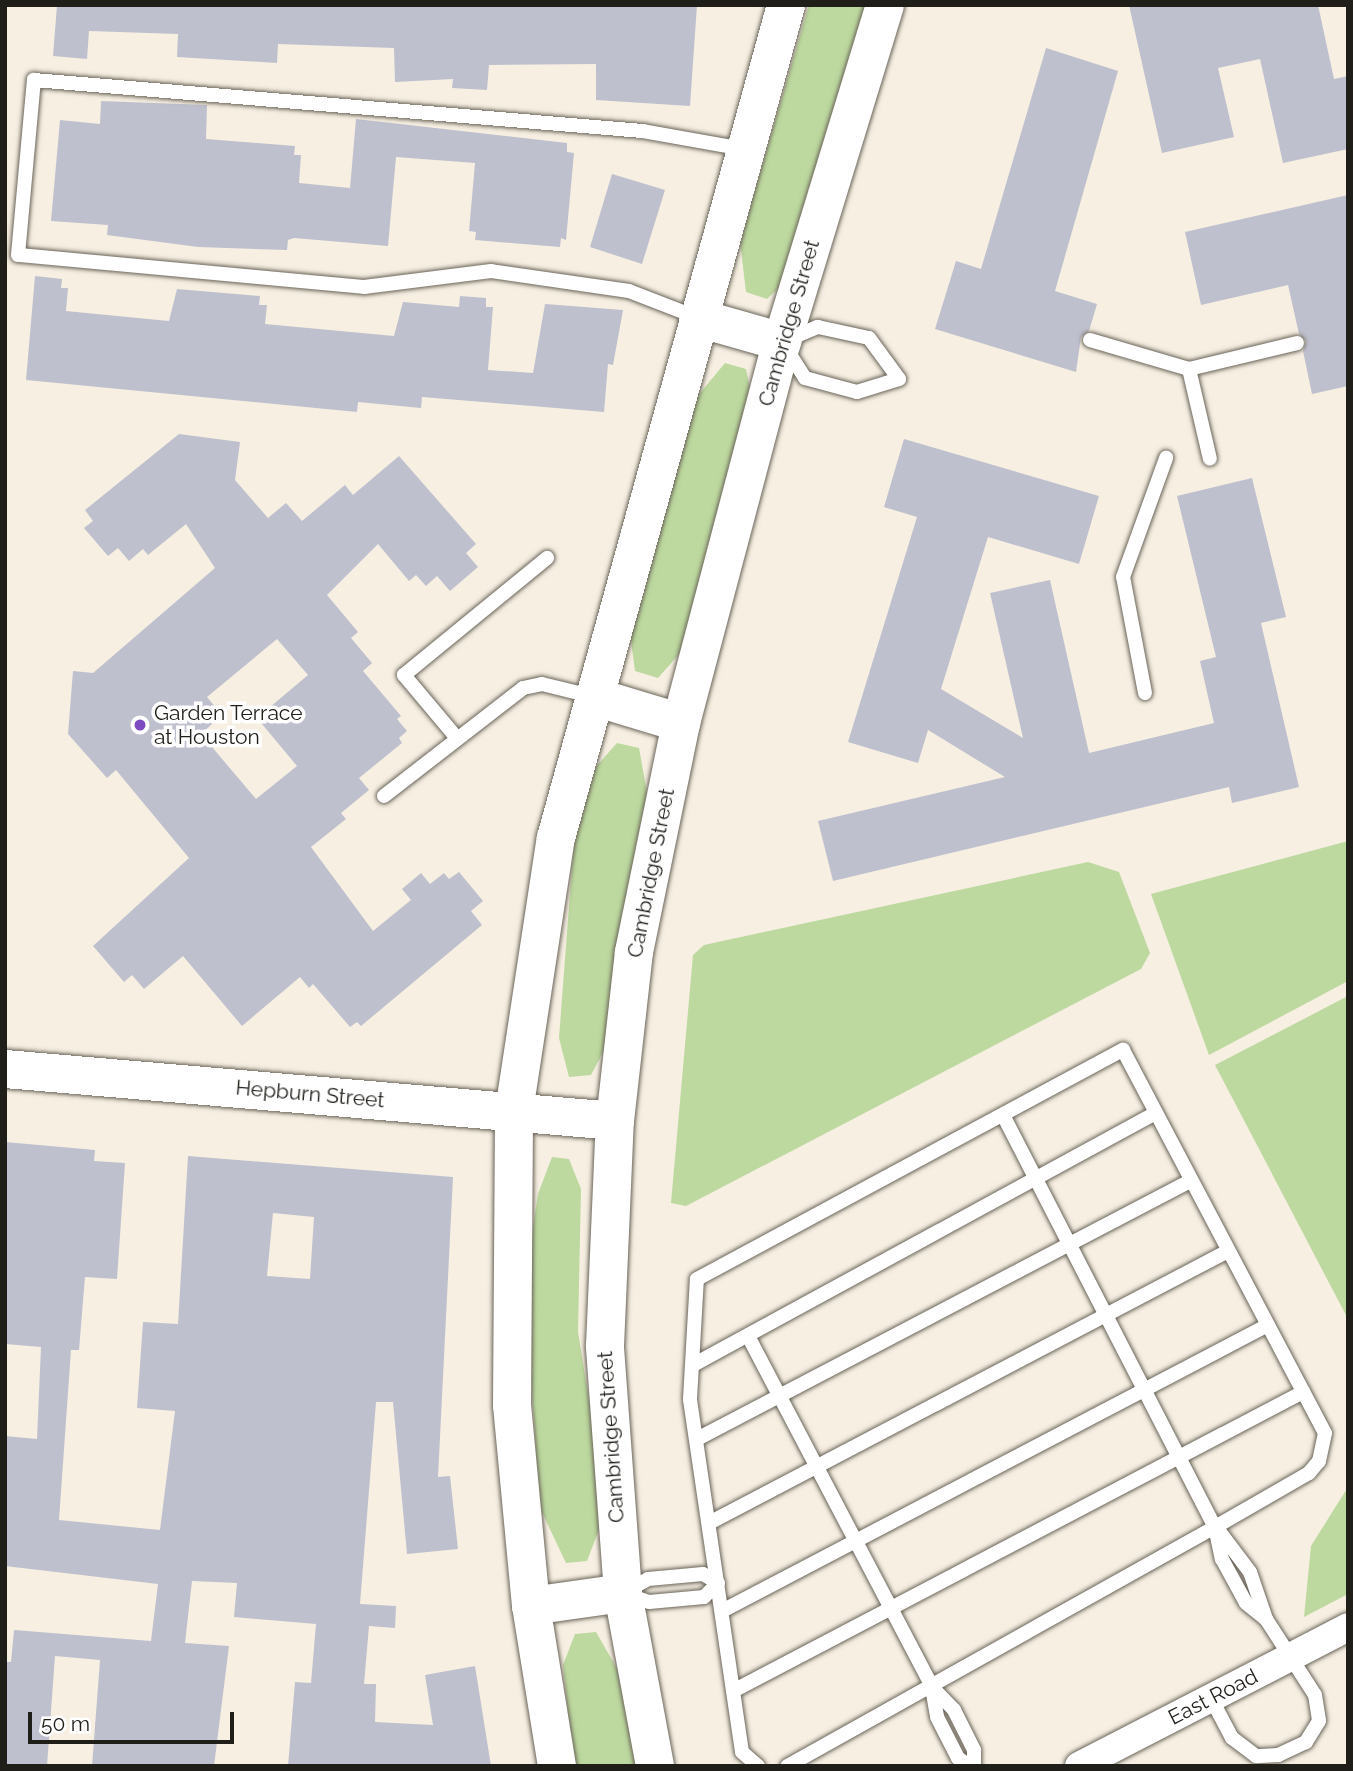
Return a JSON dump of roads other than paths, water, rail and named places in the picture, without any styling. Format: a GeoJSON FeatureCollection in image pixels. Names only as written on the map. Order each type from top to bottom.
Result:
{"type":"FeatureCollection","features":[{"type":"Feature","properties":{"kind":"street"},"geometry":{"type":"LineString","coordinates":[[557,1766],[531,1606],[512,1405],[514,1111],[556,838],[744,149],[786,5]]}},
{"type":"Feature","properties":{"kind":"street","name":"Cambridge Street"},"geometry":{"type":"LineString","coordinates":[[655,1766],[623,1593],[605,1346],[615,1121],[634,952],[681,723],[782,342],[885,5]]}},
{"type":"Feature","properties":{"kind":"street"},"geometry":{"type":"LineString","coordinates":[[698,318],[782,342]]}},
{"type":"Feature","properties":{"kind":"street"},"geometry":{"type":"LineString","coordinates":[[595,697],[681,723]]}},
{"type":"Feature","properties":{"kind":"street","name":"Hepburn Street"},"geometry":{"type":"LineString","coordinates":[[5,1069],[615,1121]]}},
{"type":"Feature","properties":{"kind":"street"},"geometry":{"type":"LineString","coordinates":[[531,1606],[623,1593]]}},
{"type":"Feature","properties":{"kind":"street","name":"East Road"},"geometry":{"type":"LineString","coordinates":[[1079,1766],[1348,1627]]}},
{"type":"Feature","properties":{"kind":"lane"},"geometry":{"type":"LineString","coordinates":[[698,318],[629,291],[491,271],[365,287],[18,255],[34,80],[643,131],[744,149]]}},
{"type":"Feature","properties":{"kind":"lane"},"geometry":{"type":"LineString","coordinates":[[818,327],[869,338],[899,379],[857,392],[805,378],[782,342],[818,327]]}},
{"type":"Feature","properties":{"kind":"lane"},"geometry":{"type":"LineString","coordinates":[[1090,340],[1189,369],[1297,343]]}},
{"type":"Feature","properties":{"kind":"lane"},"geometry":{"type":"LineString","coordinates":[[1189,369],[1210,458]]}},
{"type":"Feature","properties":{"kind":"lane"},"geometry":{"type":"LineString","coordinates":[[1145,693],[1123,577],[1166,458]]}},
{"type":"Feature","properties":{"kind":"lane"},"geometry":{"type":"LineString","coordinates":[[456,737],[404,675],[547,558]]}},
{"type":"Feature","properties":{"kind":"lane"},"geometry":{"type":"LineString","coordinates":[[384,796],[456,737],[523,688],[542,684],[595,697]]}},
{"type":"Feature","properties":{"kind":"lane"},"geometry":{"type":"LineString","coordinates":[[758,1766],[742,1752],[696,1439],[693,1366],[696,1279],[1123,1050],[1154,1114],[1325,1433],[1319,1461],[1309,1473],[1215,1527],[787,1766]]}},
{"type":"Feature","properties":{"kind":"lane"},"geometry":{"type":"LineString","coordinates":[[693,1366],[1154,1114]]}},
{"type":"Feature","properties":{"kind":"lane"},"geometry":{"type":"LineString","coordinates":[[1003,1115],[1215,1527],[1222,1559],[1246,1602],[1266,1619],[1315,1695],[1319,1721],[1307,1742],[1278,1755],[1256,1756],[1232,1738],[1211,1698]]}},
{"type":"Feature","properties":{"kind":"lane"},"geometry":{"type":"LineString","coordinates":[[696,1439],[1190,1181]]}},
{"type":"Feature","properties":{"kind":"lane"},"geometry":{"type":"LineString","coordinates":[[709,1523],[1228,1251]]}},
{"type":"Feature","properties":{"kind":"lane"},"geometry":{"type":"LineString","coordinates":[[722,1611],[1268,1325]]}},
{"type":"Feature","properties":{"kind":"lane"},"geometry":{"type":"LineString","coordinates":[[748,1336],[932,1687],[937,1717],[958,1758],[972,1766]]}},
{"type":"Feature","properties":{"kind":"lane"},"geometry":{"type":"LineString","coordinates":[[733,1691],[1303,1392]]}},
{"type":"Feature","properties":{"kind":"lane"},"geometry":{"type":"LineString","coordinates":[[623,1593],[648,1579],[703,1574],[718,1583]]}},
{"type":"Feature","properties":{"kind":"lane"},"geometry":{"type":"LineString","coordinates":[[623,1593],[649,1602],[704,1597],[718,1583]]}},
{"type":"Feature","properties":{"kind":"place","name":"Garden Terrace at Houston"},"geometry":{"type":"Point","coordinates":[140,725]}}]}
